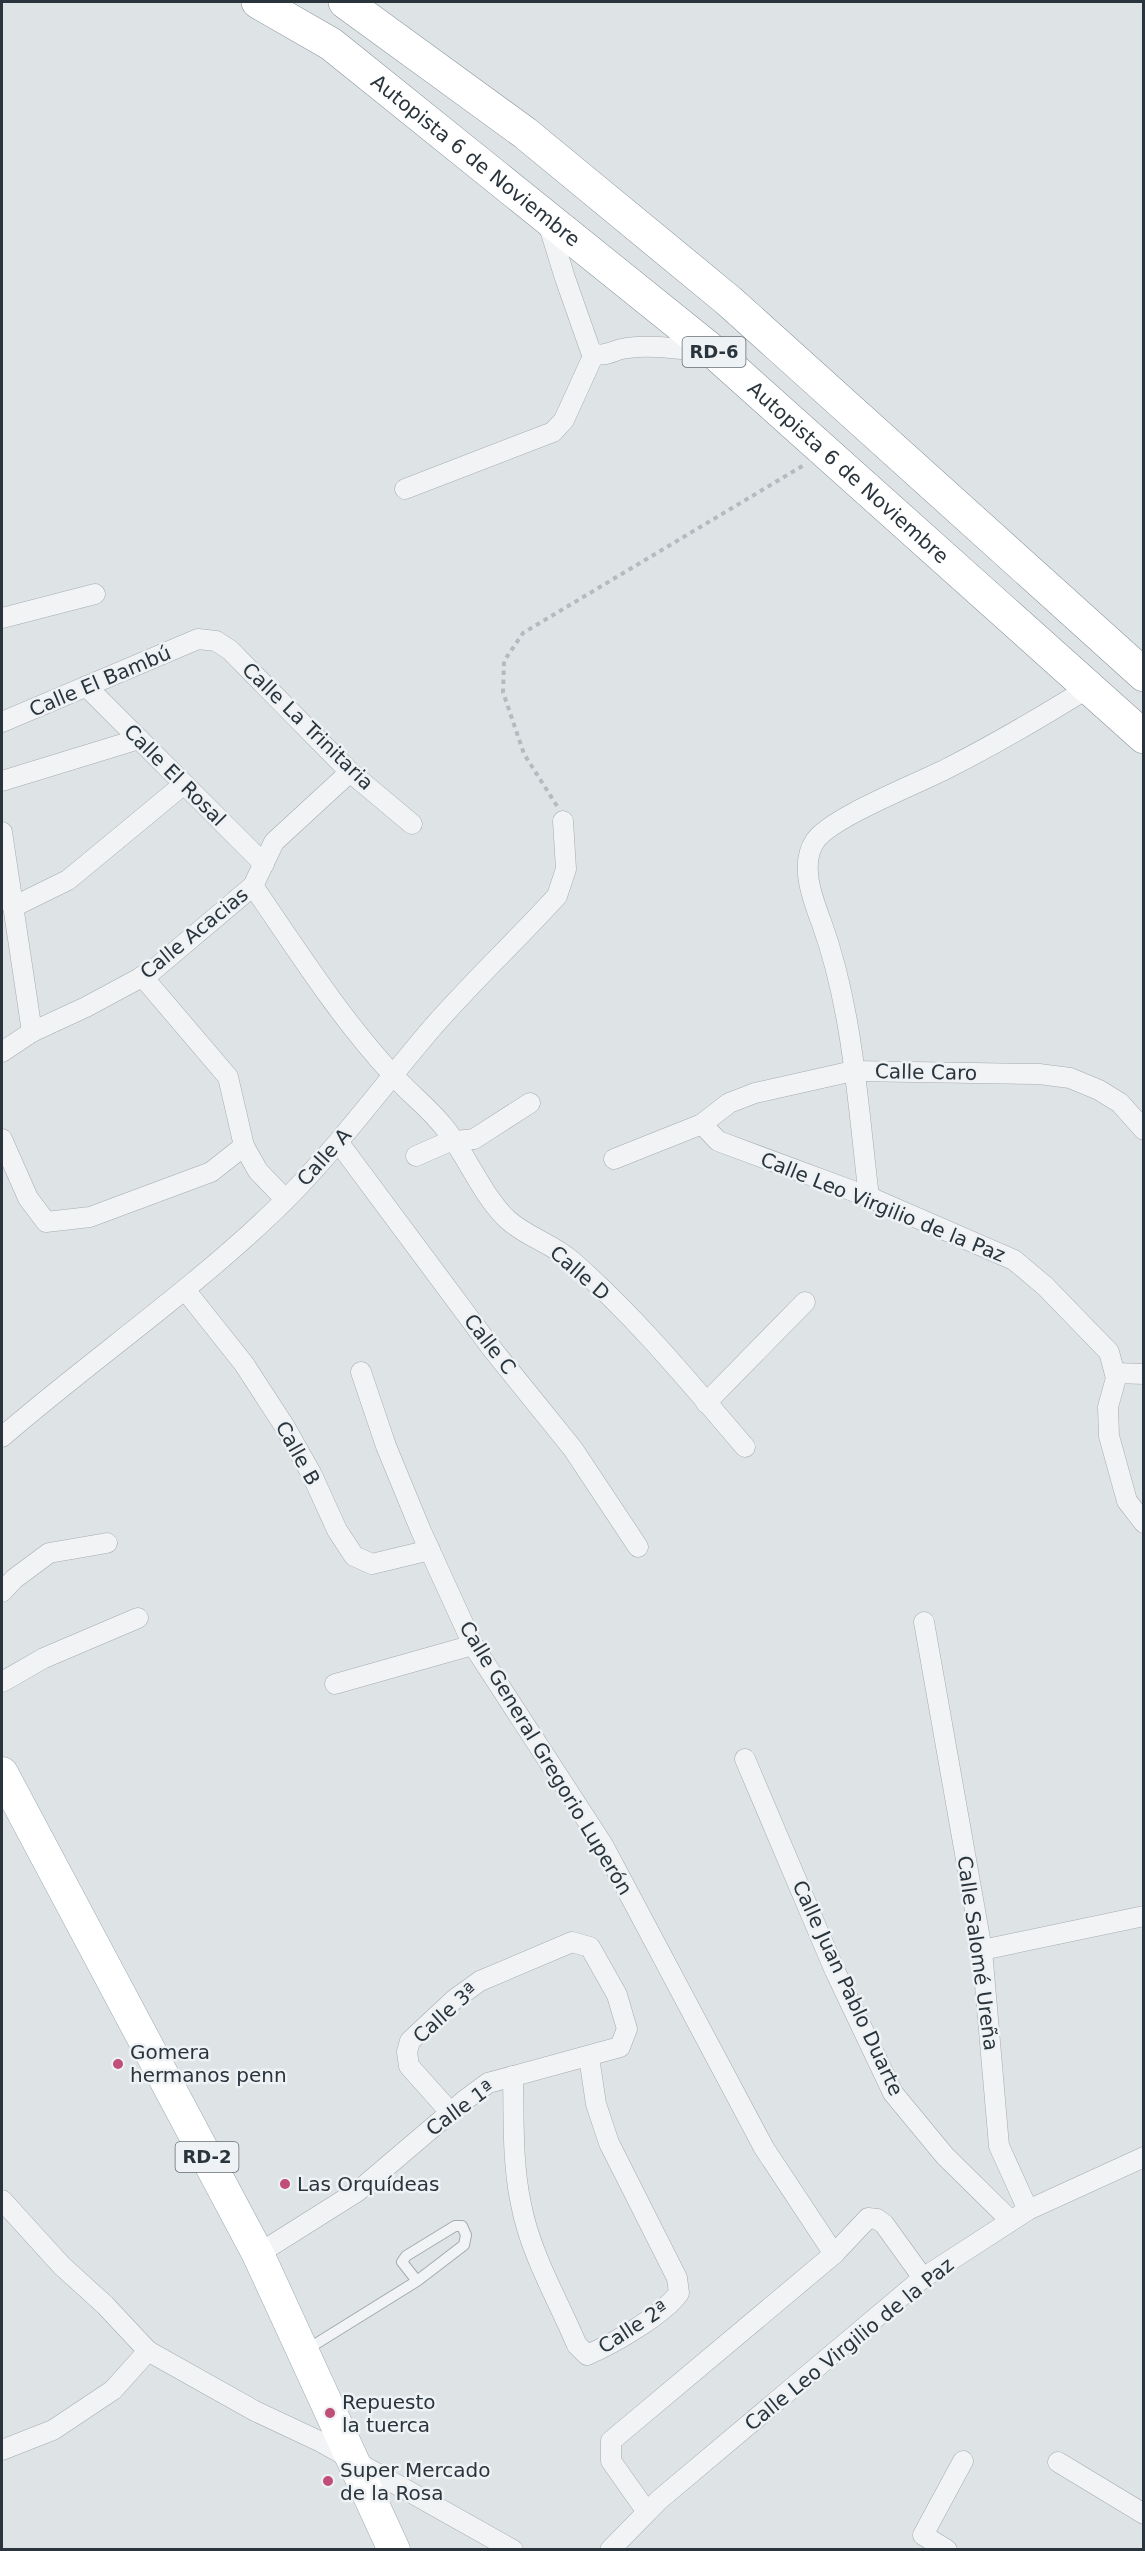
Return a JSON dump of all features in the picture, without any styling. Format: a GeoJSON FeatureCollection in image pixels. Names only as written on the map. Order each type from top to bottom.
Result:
{"type":"FeatureCollection","features":[{"type":"Feature","properties":{"kind":"highway","name":"Autopista 6 de Noviembre"},"geometry":{"type":"LineString","coordinates":[[258,2],[331,44],[715,353],[1143,737]]}},
{"type":"Feature","properties":{"kind":"highway","name":"RD-6"},"geometry":{"type":"LineString","coordinates":[[345,2],[525,133],[729,302],[1143,675]]}},
{"type":"Feature","properties":{"kind":"main road","name":"RD-2"},"geometry":{"type":"LineString","coordinates":[[2,1773],[258,2254],[305,2351],[394,2550]]}},
{"type":"Feature","properties":{"kind":"street"},"geometry":{"type":"LineString","coordinates":[[546,217],[591,352],[599,355],[626,348],[654,347],[715,353]]}},
{"type":"Feature","properties":{"kind":"street"},"geometry":{"type":"LineString","coordinates":[[405,489],[553,432],[564,420],[594,354]]}},
{"type":"Feature","properties":{"kind":"street"},"geometry":{"type":"LineString","coordinates":[[2,618],[95,594]]}},
{"type":"Feature","properties":{"kind":"street","name":"Calle El Bambú"},"geometry":{"type":"LineString","coordinates":[[2,722],[198,639]]}},
{"type":"Feature","properties":{"kind":"street","name":"Calle La Trinitaria"},"geometry":{"type":"LineString","coordinates":[[198,639],[216,641],[230,650],[350,772],[412,824]]}},
{"type":"Feature","properties":{"kind":"street","name":"Calle El Rosal"},"geometry":{"type":"LineString","coordinates":[[86,686],[264,864]]}},
{"type":"Feature","properties":{"kind":"street"},"geometry":{"type":"LineString","coordinates":[[869,1197],[836,962],[808,876],[809,855],[816,840],[828,827],[951,767],[1088,688]]}},
{"type":"Feature","properties":{"kind":"street"},"geometry":{"type":"LineString","coordinates":[[2,781],[139,739]]}},
{"type":"Feature","properties":{"kind":"street","name":"Calle Acacias"},"geometry":{"type":"LineString","coordinates":[[2,1052],[32,1032],[86,1007],[151,972],[253,886],[274,842],[350,772]]}},
{"type":"Feature","properties":{"kind":"street"},"geometry":{"type":"LineString","coordinates":[[13,907],[68,880],[184,784]]}},
{"type":"Feature","properties":{"kind":"street","name":"Calle A"},"geometry":{"type":"LineString","coordinates":[[2,1437],[148,1318],[186,1291],[285,1199],[339,1143],[392,1075],[435,1025],[557,896],[566,869],[563,821]]}},
{"type":"Feature","properties":{"kind":"street"},"geometry":{"type":"LineString","coordinates":[[2,832],[32,1032]]}},
{"type":"Feature","properties":{"kind":"street","name":"Calle D"},"geometry":{"type":"LineString","coordinates":[[253,886],[320,985],[392,1075],[443,1125],[456,1142],[492,1202],[509,1221],[525,1233],[552,1246],[572,1261],[648,1336],[745,1447]]}},
{"type":"Feature","properties":{"kind":"street"},"geometry":{"type":"LineString","coordinates":[[142,976],[228,1077],[244,1146],[258,1172],[285,1199]]}},
{"type":"Feature","properties":{"kind":"street","name":"Calle Caro"},"geometry":{"type":"LineString","coordinates":[[614,1159],[702,1124],[729,1103],[755,1093],[853,1071],[994,1073],[1070,1078],[1099,1090],[1120,1103],[1143,1130]]}},
{"type":"Feature","properties":{"kind":"street"},"geometry":{"type":"LineString","coordinates":[[416,1156],[448,1142],[474,1139],[530,1103]]}},
{"type":"Feature","properties":{"kind":"street","name":"Calle Leo Virgilio de la Paz"},"geometry":{"type":"LineString","coordinates":[[702,1124],[718,1141],[869,1197],[1018,1263],[1058,1298],[1107,1349],[1115,1373]]}},
{"type":"Feature","properties":{"kind":"street"},"geometry":{"type":"LineString","coordinates":[[2,1139],[28,1198],[46,1222],[90,1217],[212,1172],[244,1146]]}},
{"type":"Feature","properties":{"kind":"street","name":"Calle C"},"geometry":{"type":"LineString","coordinates":[[339,1143],[492,1350],[573,1449],[638,1547]]}},
{"type":"Feature","properties":{"kind":"street","name":"Calle B"},"geometry":{"type":"LineString","coordinates":[[186,1291],[244,1364],[285,1427],[312,1475],[337,1530],[354,1557],[372,1564],[430,1550]]}},
{"type":"Feature","properties":{"kind":"street"},"geometry":{"type":"LineString","coordinates":[[706,1403],[805,1302]]}},
{"type":"Feature","properties":{"kind":"street","name":"Calle General Gregorio Luperón"},"geometry":{"type":"LineString","coordinates":[[361,1372],[386,1446],[473,1645],[603,1845],[764,2148],[834,2254]]}},
{"type":"Feature","properties":{"kind":"street"},"geometry":{"type":"LineString","coordinates":[[1143,1374],[1115,1373],[1108,1407],[1109,1436],[1127,1501],[1143,1523]]}},
{"type":"Feature","properties":{"kind":"street"},"geometry":{"type":"LineString","coordinates":[[2,1592],[14,1579],[49,1553],[107,1543]]}},
{"type":"Feature","properties":{"kind":"street"},"geometry":{"type":"LineString","coordinates":[[2,1682],[44,1658],[138,1618]]}},
{"type":"Feature","properties":{"kind":"street","name":"Calle Salomé Ureña"},"geometry":{"type":"LineString","coordinates":[[924,1622],[982,1950],[999,2146],[1028,2210]]}},
{"type":"Feature","properties":{"kind":"street"},"geometry":{"type":"LineString","coordinates":[[335,1684],[473,1645]]}},
{"type":"Feature","properties":{"kind":"street","name":"Calle Juan Pablo Duarte"},"geometry":{"type":"LineString","coordinates":[[745,1759],[835,1971],[893,2093],[945,2156],[1011,2221]]}},
{"type":"Feature","properties":{"kind":"street"},"geometry":{"type":"LineString","coordinates":[[982,1950],[1143,1916]]}},
{"type":"Feature","properties":{"kind":"street","name":"Calle 3ª"},"geometry":{"type":"LineString","coordinates":[[450,2112],[409,2066],[407,2052],[410,2041],[455,1999],[480,1981],[572,1942],[590,1947]]}},
{"type":"Feature","properties":{"kind":"street","name":"Calle 1ª"},"geometry":{"type":"LineString","coordinates":[[258,2254],[358,2191],[450,2112],[488,2083],[620,2048],[627,2029],[617,1995],[590,1947]]}},
{"type":"Feature","properties":{"kind":"street","name":"Calle 2ª"},"geometry":{"type":"LineString","coordinates":[[513,2076],[515,2160],[521,2204],[529,2235],[577,2345],[587,2355],[601,2350],[670,2305],[679,2293],[678,2278],[609,2143],[596,2104],[589,2057]]}},
{"type":"Feature","properties":{"kind":"street","name":"Calle Leo Virgilio de la Paz"},"geometry":{"type":"LineString","coordinates":[[610,2550],[647,2512],[923,2278],[1028,2210],[1143,2157]]}},
{"type":"Feature","properties":{"kind":"street"},"geometry":{"type":"LineString","coordinates":[[2,2200],[62,2266],[105,2305],[148,2351],[255,2411],[355,2460],[513,2550]]}},
{"type":"Feature","properties":{"kind":"street"},"geometry":{"type":"LineString","coordinates":[[647,2512],[610,2461],[611,2441],[834,2254],[868,2218],[877,2219],[884,2224],[923,2278]]}},
{"type":"Feature","properties":{"kind":"street"},"geometry":{"type":"LineString","coordinates":[[2,2450],[53,2430],[113,2390],[148,2351]]}},
{"type":"Feature","properties":{"kind":"street"},"geometry":{"type":"LineString","coordinates":[[947,2550],[919,2542],[963,2462]]}},
{"type":"Feature","properties":{"kind":"street"},"geometry":{"type":"LineString","coordinates":[[1058,2462],[1143,2514]]}},
{"type":"Feature","properties":{"kind":"lane"},"geometry":{"type":"LineString","coordinates":[[305,2351],[417,2281],[464,2245],[466,2235],[462,2226],[455,2226],[406,2256],[402,2262],[417,2281]]}},
{"type":"Feature","properties":{"kind":"path"},"geometry":{"type":"LineString","coordinates":[[563,821],[555,800],[524,754],[503,692],[504,661],[523,633],[825,451]]}},
{"type":"Feature","properties":{"kind":"place","name":"Gomera hermanos penn"},"geometry":{"type":"Point","coordinates":[118,2064]}},
{"type":"Feature","properties":{"kind":"place","name":"Las Orquídeas"},"geometry":{"type":"Point","coordinates":[285,2184]}},
{"type":"Feature","properties":{"kind":"place","name":"Repuesto la tuerca"},"geometry":{"type":"Point","coordinates":[330,2413]}},
{"type":"Feature","properties":{"kind":"place","name":"Super Mercado de la Rosa"},"geometry":{"type":"Point","coordinates":[328,2481]}}]}
